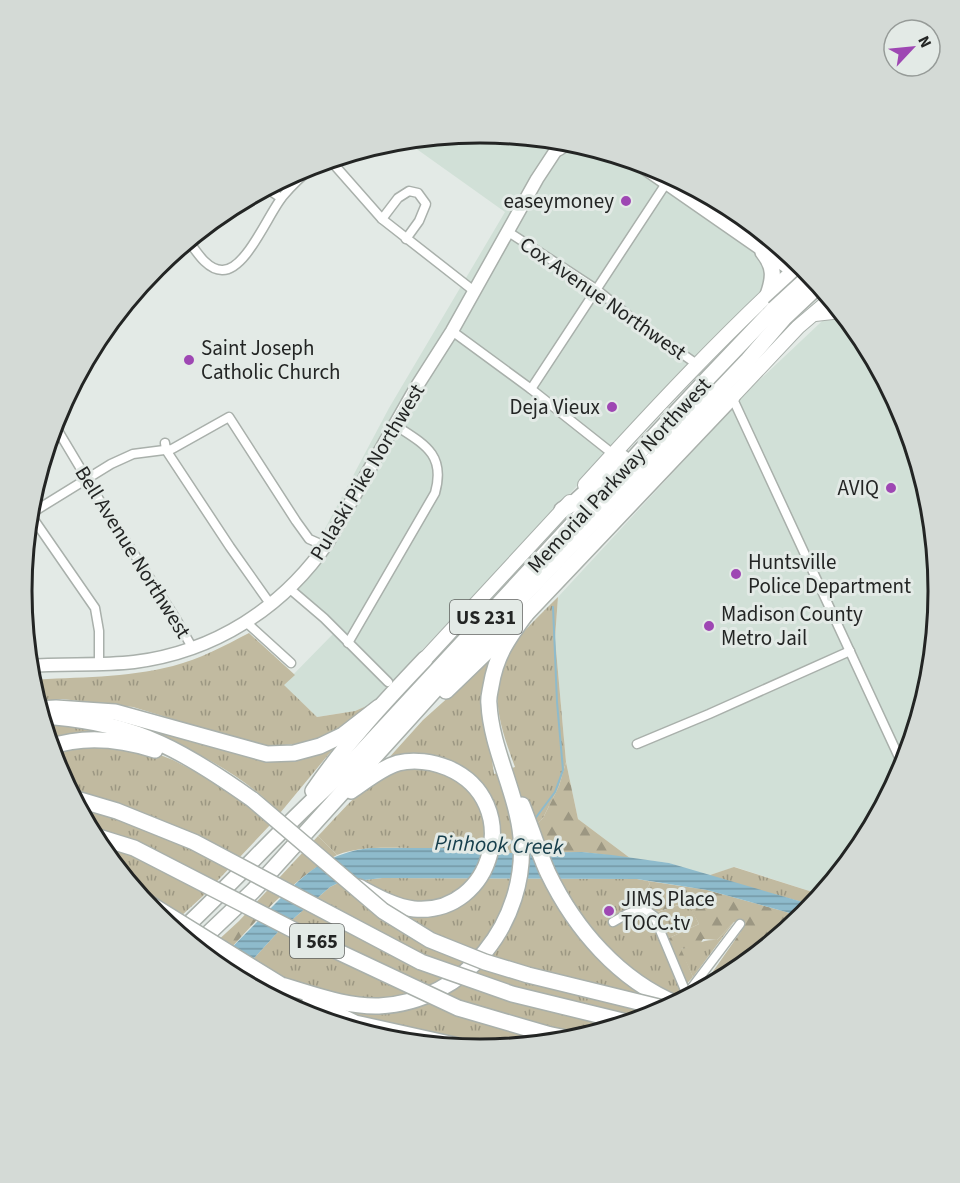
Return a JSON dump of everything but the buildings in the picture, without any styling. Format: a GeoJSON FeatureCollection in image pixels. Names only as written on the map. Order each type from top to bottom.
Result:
{"type":"FeatureCollection","features":[{"type":"Feature","properties":{"kind":"highway"},"geometry":{"type":"LineString","coordinates":[[675,188],[759,247],[780,258]]}},
{"type":"Feature","properties":{"kind":"highway"},"geometry":{"type":"LineString","coordinates":[[759,247],[770,261],[774,273],[775,307]]}},
{"type":"Feature","properties":{"kind":"highway","name":"Memorial Parkway Northwest"},"geometry":{"type":"LineString","coordinates":[[183,928],[298,813],[341,774],[675,424],[748,360],[775,307],[804,281]]}},
{"type":"Feature","properties":{"kind":"highway","name":"Memorial Parkway Northwest"},"geometry":{"type":"LineString","coordinates":[[775,307],[811,289]]}},
{"type":"Feature","properties":{"kind":"highway"},"geometry":{"type":"LineString","coordinates":[[419,710],[444,693],[526,614],[732,397]]}},
{"type":"Feature","properties":{"kind":"highway"},"geometry":{"type":"LineString","coordinates":[[562,510],[575,502],[616,463],[675,424]]}},
{"type":"Feature","properties":{"kind":"highway"},"geometry":{"type":"LineString","coordinates":[[624,512],[675,424]]}},
{"type":"Feature","properties":{"kind":"highway","name":"Memorial Parkway Northwest"},"geometry":{"type":"LineString","coordinates":[[200,942],[254,891],[675,424]]}},
{"type":"Feature","properties":{"kind":"highway"},"geometry":{"type":"LineString","coordinates":[[526,614],[507,641],[495,665],[488,703],[506,769],[548,872],[567,908],[594,944],[630,978],[663,998],[668,999]]}},
{"type":"Feature","properties":{"kind":"highway"},"geometry":{"type":"LineString","coordinates":[[298,813],[332,764],[425,658]]}},
{"type":"Feature","properties":{"kind":"highway"},"geometry":{"type":"LineString","coordinates":[[47,708],[115,712],[241,748],[276,754],[294,753],[335,739],[380,707]]}},
{"type":"Feature","properties":{"kind":"highway"},"geometry":{"type":"LineString","coordinates":[[50,717],[100,723],[134,732],[180,752],[209,768],[253,800],[383,911],[430,939],[485,962],[653,1006]]}},
{"type":"Feature","properties":{"kind":"highway"},"geometry":{"type":"LineString","coordinates":[[59,745],[75,740],[104,739],[137,744],[209,768]]}},
{"type":"Feature","properties":{"kind":"highway"},"geometry":{"type":"LineString","coordinates":[[336,801],[378,772],[397,764],[419,762],[435,764],[466,778],[486,803],[491,817],[493,834],[488,860],[480,876],[468,890],[445,904],[412,909],[388,901],[348,882]]}},
{"type":"Feature","properties":{"kind":"highway"},"geometry":{"type":"LineString","coordinates":[[281,985],[342,1002],[379,1006],[406,1001],[429,993],[451,982],[471,967],[488,949],[501,929],[512,906],[518,882],[521,858],[520,834],[506,769]]}},
{"type":"Feature","properties":{"kind":"highway","name":"I 565"},"geometry":{"type":"LineString","coordinates":[[84,802],[194,842],[421,962],[512,994],[615,1019]]}},
{"type":"Feature","properties":{"kind":"highway","name":"I 565"},"geometry":{"type":"LineString","coordinates":[[106,839],[134,848],[309,938],[448,1004],[501,1022],[547,1034]]}},
{"type":"Feature","properties":{"kind":"highway"},"geometry":{"type":"LineString","coordinates":[[172,918],[281,985],[350,1021]]}},
{"type":"Feature","properties":{"kind":"main road","name":"Pulaski Pike Northwest"},"geometry":{"type":"LineString","coordinates":[[38,666],[135,662],[193,649],[247,623],[290,589],[312,565],[325,546],[452,332],[507,231],[556,150]]}},
{"type":"Feature","properties":{"kind":"main road"},"geometry":{"type":"LineString","coordinates":[[425,658],[698,365],[775,307],[795,272]]}},
{"type":"Feature","properties":{"kind":"main road"},"geometry":{"type":"LineString","coordinates":[[775,307],[780,291],[792,297],[802,312],[798,327]]}},
{"type":"Feature","properties":{"kind":"main road","name":"Memorial Parkway Northwest"},"geometry":{"type":"LineString","coordinates":[[732,397],[798,327],[824,305]]}},
{"type":"Feature","properties":{"kind":"main road"},"geometry":{"type":"LineString","coordinates":[[813,314],[831,312]]}},
{"type":"Feature","properties":{"kind":"street"},"geometry":{"type":"LineString","coordinates":[[336,167],[382,219],[474,291]]}},
{"type":"Feature","properties":{"kind":"street"},"geometry":{"type":"LineString","coordinates":[[193,247],[212,268],[223,271],[240,263],[281,198],[294,183]]}},
{"type":"Feature","properties":{"kind":"street"},"geometry":{"type":"LineString","coordinates":[[531,389],[666,183]]}},
{"type":"Feature","properties":{"kind":"street"},"geometry":{"type":"LineString","coordinates":[[382,219],[398,198],[409,191],[418,193],[426,204],[419,221],[406,240]]}},
{"type":"Feature","properties":{"kind":"street"},"geometry":{"type":"LineString","coordinates":[[274,193],[281,198]]}},
{"type":"Feature","properties":{"kind":"street","name":"Cox Avenue Northwest"},"geometry":{"type":"LineString","coordinates":[[507,231],[596,289],[634,320],[698,365]]}},
{"type":"Feature","properties":{"kind":"street"},"geometry":{"type":"LineString","coordinates":[[452,332],[531,389],[613,454]]}},
{"type":"Feature","properties":{"kind":"street"},"geometry":{"type":"LineString","coordinates":[[732,397],[898,754]]}},
{"type":"Feature","properties":{"kind":"street"},"geometry":{"type":"LineString","coordinates":[[39,508],[134,454],[166,446],[172,449],[229,417],[309,539],[325,546]]}},
{"type":"Feature","properties":{"kind":"street"},"geometry":{"type":"LineString","coordinates":[[348,643],[435,493],[438,481],[437,465],[432,454],[421,442],[395,425]]}},
{"type":"Feature","properties":{"kind":"street","name":"Bell Avenue Northwest"},"geometry":{"type":"LineString","coordinates":[[60,434],[193,649]]}},
{"type":"Feature","properties":{"kind":"street"},"geometry":{"type":"LineString","coordinates":[[166,446],[230,547],[271,605]]}},
{"type":"Feature","properties":{"kind":"street"},"geometry":{"type":"LineString","coordinates":[[37,524],[95,608],[99,631],[99,663]]}},
{"type":"Feature","properties":{"kind":"street"},"geometry":{"type":"LineString","coordinates":[[290,589],[324,618],[388,682]]}},
{"type":"Feature","properties":{"kind":"street"},"geometry":{"type":"LineString","coordinates":[[247,623],[291,663]]}},
{"type":"Feature","properties":{"kind":"street"},"geometry":{"type":"LineString","coordinates":[[637,744],[850,651]]}},
{"type":"Feature","properties":{"kind":"street"},"geometry":{"type":"LineString","coordinates":[[613,922],[643,908],[654,916],[680,993]]}},
{"type":"Feature","properties":{"kind":"street"},"geometry":{"type":"LineString","coordinates":[[693,986],[740,924]]}},
{"type":"Feature","properties":{"kind":"shaded area"},"geometry":{"type":"Polygon","coordinates":[[[480,143],[539,147],[596,158],[638,172],[765,260],[766,286],[371,704],[355,711],[317,717],[283,685],[333,634],[285,583],[311,555],[389,408],[505,212],[415,148],[480,143]]]}},
{"type":"Feature","properties":{"kind":"shaded area"},"geometry":{"type":"Polygon","coordinates":[[[831,312],[868,367],[894,420],[913,475],[925,533],[928,562],[928,621],[920,679],[905,736],[868,816],[836,865],[813,892],[735,867],[707,876],[669,863],[630,858],[578,819],[566,762],[555,638],[558,597],[751,388],[831,312]]]}},
{"type":"Feature","properties":{"kind":"green space"},"geometry":{"type":"Polygon","coordinates":[[[558,597],[555,638],[566,762],[559,786],[543,818],[507,853],[459,849],[382,848],[355,850],[337,855],[318,836],[349,803],[373,782],[399,769],[416,766],[386,761],[423,720],[490,660],[483,686],[481,711],[494,774],[515,767],[497,701],[501,669],[519,637],[558,597]]]}},
{"type":"Feature","properties":{"kind":"green space"},"geometry":{"type":"Polygon","coordinates":[[[249,633],[295,675],[284,685],[317,717],[355,711],[371,704],[345,727],[325,738],[304,743],[264,747],[133,707],[62,699],[45,701],[40,679],[137,673],[173,666],[212,652],[249,633]]]}},
{"type":"Feature","properties":{"kind":"green space"},"geometry":{"type":"Polygon","coordinates":[[[97,713],[243,753],[329,747],[333,749],[271,824],[203,896],[176,921],[124,865],[107,841],[78,790],[60,748],[76,744],[145,749],[198,773],[255,810],[264,798],[206,758],[141,729],[97,713]]]}},
{"type":"Feature","properties":{"kind":"green space"},"geometry":{"type":"Polygon","coordinates":[[[51,721],[87,721],[131,736],[89,734],[56,738],[51,721]]]}},
{"type":"Feature","properties":{"kind":"green space"},"geometry":{"type":"Polygon","coordinates":[[[566,762],[578,819],[630,858],[582,852],[507,853],[543,818],[559,786],[566,762]]]}},
{"type":"Feature","properties":{"kind":"green space"},"geometry":{"type":"Polygon","coordinates":[[[318,836],[337,855],[287,890],[222,958],[209,948],[239,921],[318,836]]]}},
{"type":"Feature","properties":{"kind":"green space"},"geometry":{"type":"Polygon","coordinates":[[[734,867],[812,892],[803,902],[707,876],[734,867]]]}},
{"type":"Feature","properties":{"kind":"green space"},"geometry":{"type":"Polygon","coordinates":[[[382,878],[637,879],[648,881],[650,884],[632,902],[648,915],[688,902],[699,924],[667,939],[670,964],[681,990],[679,993],[652,1006],[596,1025],[539,1036],[480,1040],[421,1036],[364,1025],[308,1006],[242,971],[278,932],[330,887],[338,883],[382,878]]]}},
{"type":"Feature","properties":{"kind":"green space"},"geometry":{"type":"Polygon","coordinates":[[[648,881],[707,890],[792,914],[753,947],[710,976],[744,927],[742,921],[734,922],[717,940],[703,939],[698,948],[681,949],[693,977],[681,990],[662,948],[667,939],[699,924],[687,902],[648,915],[633,908],[632,902],[650,884],[648,881]]]}},
{"type":"Feature","properties":{"kind":"green space"},"geometry":{"type":"Polygon","coordinates":[[[734,922],[693,977],[680,949],[717,940],[734,922]]]}},
{"type":"Feature","properties":{"kind":"water"},"geometry":{"type":"Polygon","coordinates":[[[371,848],[474,848],[507,853],[582,852],[612,855],[669,863],[803,902],[792,914],[707,890],[637,879],[382,878],[338,883],[330,887],[278,932],[242,971],[222,958],[306,875],[328,860],[371,848]]]}},
{"type":"Feature","properties":{"kind":"waterway"},"geometry":{"type":"LineString","coordinates":[[534,820],[555,792],[563,770],[557,702],[553,607]]}},
{"type":"Feature","properties":{"kind":"waterway","name":"Pinhook Creek"},"geometry":{"type":"LineString","coordinates":[[499,852],[515,839]]}},
{"type":"Feature","properties":{"kind":"place","name":"easeymoney"},"geometry":{"type":"Point","coordinates":[626,201]}},
{"type":"Feature","properties":{"kind":"place","name":"Saint Joseph Catholic Church"},"geometry":{"type":"Point","coordinates":[189,360]}},
{"type":"Feature","properties":{"kind":"place","name":"Deja Vieux"},"geometry":{"type":"Point","coordinates":[612,407]}},
{"type":"Feature","properties":{"kind":"place","name":"AVIQ"},"geometry":{"type":"Point","coordinates":[891,488]}},
{"type":"Feature","properties":{"kind":"place","name":"Huntsville Police Department"},"geometry":{"type":"Point","coordinates":[736,574]}},
{"type":"Feature","properties":{"kind":"place","name":"Madison County Metro Jail"},"geometry":{"type":"Point","coordinates":[709,626]}},
{"type":"Feature","properties":{"kind":"place","name":"JIMS Place TOCC.tv"},"geometry":{"type":"Point","coordinates":[609,911]}}]}
